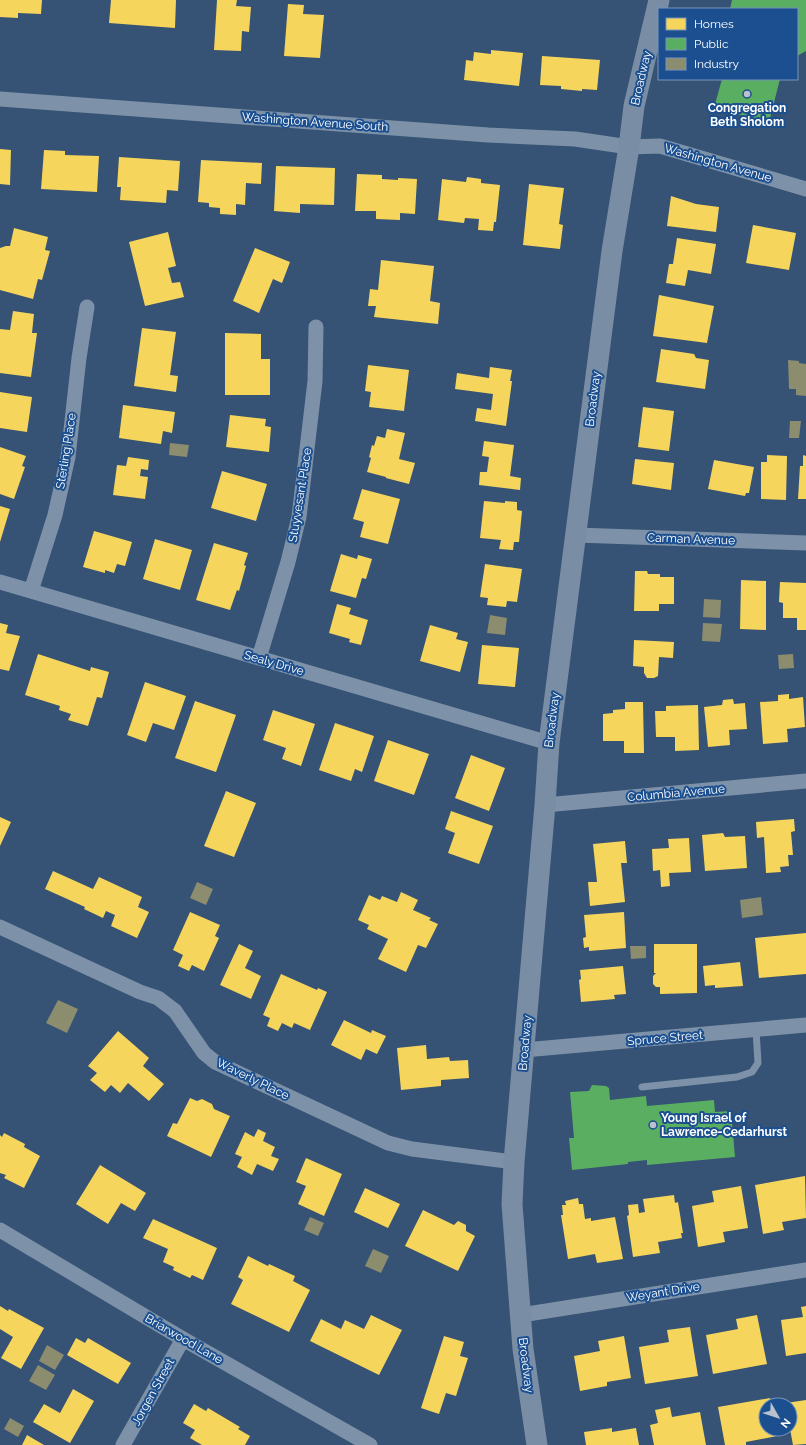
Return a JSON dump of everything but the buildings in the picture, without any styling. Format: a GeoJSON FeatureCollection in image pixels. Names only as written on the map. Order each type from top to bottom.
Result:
{"type":"FeatureCollection","features":[{"type":"Feature","properties":{"kind":"main road","name":"Broadway"},"geometry":{"type":"LineString","coordinates":[[537,1445],[523,1350],[512,1204],[514,1162],[549,743],[612,251],[629,147],[634,106],[659,0]]}},
{"type":"Feature","properties":{"kind":"street","name":"Washington Avenue South"},"geometry":{"type":"LineString","coordinates":[[0,99],[472,134],[575,139],[629,147]]}},
{"type":"Feature","properties":{"kind":"street","name":"Washington Avenue"},"geometry":{"type":"LineString","coordinates":[[629,147],[660,146],[806,189]]}},
{"type":"Feature","properties":{"kind":"street","name":"Sterling Place"},"geometry":{"type":"LineString","coordinates":[[32,591],[55,515],[68,457],[79,358],[87,307]]}},
{"type":"Feature","properties":{"kind":"street","name":"Stuyvesant Place"},"geometry":{"type":"LineString","coordinates":[[259,658],[288,562],[299,516],[316,381],[316,327]]}},
{"type":"Feature","properties":{"kind":"street","name":"Carman Avenue"},"geometry":{"type":"LineString","coordinates":[[576,535],[806,543]]}},
{"type":"Feature","properties":{"kind":"street","name":"Sealy Drive"},"geometry":{"type":"LineString","coordinates":[[0,582],[549,743]]}},
{"type":"Feature","properties":{"kind":"street","name":"Columbia Avenue"},"geometry":{"type":"LineString","coordinates":[[545,805],[806,781]]}},
{"type":"Feature","properties":{"kind":"street","name":"Waverly Place"},"geometry":{"type":"LineString","coordinates":[[0,927],[140,992],[158,998],[175,1011],[204,1053],[215,1062],[388,1143],[412,1149],[514,1162]]}},
{"type":"Feature","properties":{"kind":"street","name":"Spruce Street"},"geometry":{"type":"LineString","coordinates":[[524,1050],[806,1025]]}},
{"type":"Feature","properties":{"kind":"street","name":"Briarwood Lane"},"geometry":{"type":"LineString","coordinates":[[0,1231],[183,1339],[370,1445]]}},
{"type":"Feature","properties":{"kind":"street","name":"Weyant Drive"},"geometry":{"type":"LineString","coordinates":[[521,1315],[806,1270]]}},
{"type":"Feature","properties":{"kind":"street","name":"Jorgen Street"},"geometry":{"type":"LineString","coordinates":[[123,1445],[183,1339]]}},
{"type":"Feature","properties":{"kind":"lane"},"geometry":{"type":"LineString","coordinates":[[642,1087],[737,1077],[752,1072],[758,1063],[756,1030]]}},
{"type":"Feature","properties":{"kind":"place","name":"Congregation Beth Sholom"},"geometry":{"type":"Point","coordinates":[747,94]}},
{"type":"Feature","properties":{"kind":"place","name":"Young Israel of Lawrence-Cedarhurst"},"geometry":{"type":"Point","coordinates":[653,1125]}}]}
